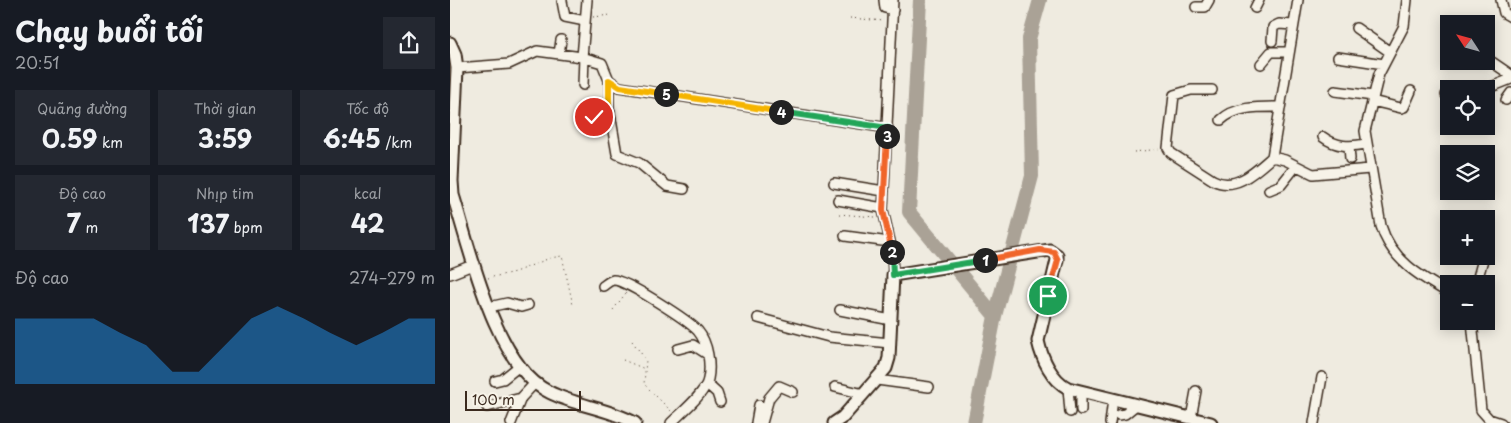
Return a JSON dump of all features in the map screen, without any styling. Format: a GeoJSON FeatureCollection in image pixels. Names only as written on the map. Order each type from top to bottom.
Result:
{"type":"FeatureCollection","features":[{"type":"Feature","properties":{"kind":"main road"},"geometry":{"type":"LineString","coordinates":[[450,43],[458,68],[452,181],[453,195],[498,330],[518,367],[534,384],[565,400],[635,423]]}},
{"type":"Feature","properties":{"kind":"main road"},"geometry":{"type":"LineString","coordinates":[[834,423],[843,417],[886,368],[890,343],[893,275],[915,273],[1040,250],[1054,252],[1058,260],[1038,341],[1054,377],[1068,388],[1211,423]]}},
{"type":"Feature","properties":{"kind":"street"},"geometry":{"type":"LineString","coordinates":[[583,85],[587,0]]}},
{"type":"Feature","properties":{"kind":"street"},"geometry":{"type":"LineString","coordinates":[[884,0],[885,8],[893,10]]}},
{"type":"Feature","properties":{"kind":"street"},"geometry":{"type":"LineString","coordinates":[[893,0],[883,208],[893,275]]}},
{"type":"Feature","properties":{"kind":"street"},"geometry":{"type":"LineString","coordinates":[[1196,7],[1205,7],[1210,0]]}},
{"type":"Feature","properties":{"kind":"street"},"geometry":{"type":"LineString","coordinates":[[1212,90],[1191,90],[1174,95],[1168,148],[1171,153],[1220,184],[1237,182],[1257,170],[1272,157],[1297,1],[1287,0]]}},
{"type":"Feature","properties":{"kind":"street"},"geometry":{"type":"LineString","coordinates":[[1407,0],[1404,26],[1384,64],[1372,98],[1365,131],[1366,144],[1381,226],[1386,239],[1411,271],[1440,288]]}},
{"type":"Feature","properties":{"kind":"street"},"geometry":{"type":"LineString","coordinates":[[1501,0],[1504,13],[1511,17]]}},
{"type":"Feature","properties":{"kind":"street"},"geometry":{"type":"LineString","coordinates":[[562,1],[565,17],[585,19]]}},
{"type":"Feature","properties":{"kind":"street"},"geometry":{"type":"LineString","coordinates":[[1272,41],[1273,27],[1279,24],[1293,25]]}},
{"type":"Feature","properties":{"kind":"street"},"geometry":{"type":"LineString","coordinates":[[1356,28],[1390,52]]}},
{"type":"Feature","properties":{"kind":"street"},"geometry":{"type":"LineString","coordinates":[[558,54],[561,40]]}},
{"type":"Feature","properties":{"kind":"street"},"geometry":{"type":"LineString","coordinates":[[458,68],[509,64],[537,51],[583,57],[602,63],[609,80],[609,110],[617,154]]}},
{"type":"Feature","properties":{"kind":"street"},"geometry":{"type":"LineString","coordinates":[[1261,64],[1271,52],[1288,52]]}},
{"type":"Feature","properties":{"kind":"street"},"geometry":{"type":"LineString","coordinates":[[881,57],[891,56]]}},
{"type":"Feature","properties":{"kind":"street"},"geometry":{"type":"LineString","coordinates":[[1338,57],[1384,64]]}},
{"type":"Feature","properties":{"kind":"street"},"geometry":{"type":"LineString","coordinates":[[1495,64],[1511,75]]}},
{"type":"Feature","properties":{"kind":"street"},"geometry":{"type":"LineString","coordinates":[[1495,85],[1511,79]]}},
{"type":"Feature","properties":{"kind":"street"},"geometry":{"type":"LineString","coordinates":[[609,80],[620,87],[888,128]]}},
{"type":"Feature","properties":{"kind":"street"},"geometry":{"type":"LineString","coordinates":[[1335,91],[1372,98],[1401,108],[1404,107],[1411,91]]}},
{"type":"Feature","properties":{"kind":"street"},"geometry":{"type":"LineString","coordinates":[[1221,120],[1232,111],[1257,107],[1279,107]]}},
{"type":"Feature","properties":{"kind":"street"},"geometry":{"type":"LineString","coordinates":[[1322,137],[1330,143],[1349,146],[1366,144]]}},
{"type":"Feature","properties":{"kind":"street"},"geometry":{"type":"LineString","coordinates":[[1349,146],[1350,158]]}},
{"type":"Feature","properties":{"kind":"street"},"geometry":{"type":"LineString","coordinates":[[606,156],[617,154],[639,163],[666,186],[684,189]]}},
{"type":"Feature","properties":{"kind":"street"},"geometry":{"type":"LineString","coordinates":[[1272,157],[1305,171],[1321,174],[1370,170]]}},
{"type":"Feature","properties":{"kind":"street"},"geometry":{"type":"LineString","coordinates":[[1269,190],[1281,185],[1296,166]]}},
{"type":"Feature","properties":{"kind":"street"},"geometry":{"type":"LineString","coordinates":[[834,182],[884,191]]}},
{"type":"Feature","properties":{"kind":"street"},"geometry":{"type":"LineString","coordinates":[[838,200],[883,208]]}},
{"type":"Feature","properties":{"kind":"street"},"geometry":{"type":"LineString","coordinates":[[845,236],[887,241]]}},
{"type":"Feature","properties":{"kind":"street"},"geometry":{"type":"LineString","coordinates":[[450,274],[475,264]]}},
{"type":"Feature","properties":{"kind":"street"},"geometry":{"type":"LineString","coordinates":[[603,286],[613,280],[631,287],[648,296],[693,327],[702,338],[708,354],[706,384],[674,420]]}},
{"type":"Feature","properties":{"kind":"street"},"geometry":{"type":"LineString","coordinates":[[489,307],[507,303],[521,307],[528,305]]}},
{"type":"Feature","properties":{"kind":"street"},"geometry":{"type":"LineString","coordinates":[[840,310],[891,320]]}},
{"type":"Feature","properties":{"kind":"street"},"geometry":{"type":"LineString","coordinates":[[758,318],[829,337],[890,343]]}},
{"type":"Feature","properties":{"kind":"street"},"geometry":{"type":"LineString","coordinates":[[1473,330],[1481,410],[1488,419],[1501,423]]}},
{"type":"Feature","properties":{"kind":"street"},"geometry":{"type":"LineString","coordinates":[[678,349],[693,345],[708,354]]}},
{"type":"Feature","properties":{"kind":"street"},"geometry":{"type":"LineString","coordinates":[[495,382],[507,377],[518,367]]}},
{"type":"Feature","properties":{"kind":"street"},"geometry":{"type":"LineString","coordinates":[[1314,423],[1322,377]]}},
{"type":"Feature","properties":{"kind":"street"},"geometry":{"type":"LineString","coordinates":[[877,380],[929,387]]}},
{"type":"Feature","properties":{"kind":"street"},"geometry":{"type":"LineString","coordinates":[[511,423],[521,398],[534,384]]}},
{"type":"Feature","properties":{"kind":"street"},"geometry":{"type":"LineString","coordinates":[[706,384],[717,393],[720,402]]}},
{"type":"Feature","properties":{"kind":"street"},"geometry":{"type":"LineString","coordinates":[[762,423],[769,398],[779,386],[793,392]]}},
{"type":"Feature","properties":{"kind":"street"},"geometry":{"type":"LineString","coordinates":[[835,387],[864,394]]}},
{"type":"Feature","properties":{"kind":"street"},"geometry":{"type":"LineString","coordinates":[[1068,388],[1070,412]]}},
{"type":"Feature","properties":{"kind":"street"},"geometry":{"type":"LineString","coordinates":[[1081,391],[1081,410]]}},
{"type":"Feature","properties":{"kind":"street"},"geometry":{"type":"LineString","coordinates":[[1191,418],[1196,391]]}},
{"type":"Feature","properties":{"kind":"street"},"geometry":{"type":"LineString","coordinates":[[487,407],[521,398]]}},
{"type":"Feature","properties":{"kind":"street"},"geometry":{"type":"LineString","coordinates":[[1110,423],[1113,399]]}},
{"type":"Feature","properties":{"kind":"street"},"geometry":{"type":"LineString","coordinates":[[756,423],[760,405]]}},
{"type":"Feature","properties":{"kind":"street"},"geometry":{"type":"LineString","coordinates":[[1119,415],[1125,414],[1136,405]]}},
{"type":"Feature","properties":{"kind":"path"},"geometry":{"type":"LineString","coordinates":[[585,19],[611,15]]}},
{"type":"Feature","properties":{"kind":"path"},"geometry":{"type":"LineString","coordinates":[[850,18],[885,21]]}},
{"type":"Feature","properties":{"kind":"path"},"geometry":{"type":"LineString","coordinates":[[592,127],[594,117],[609,110]]}},
{"type":"Feature","properties":{"kind":"path"},"geometry":{"type":"LineString","coordinates":[[1134,152],[1168,148]]}},
{"type":"Feature","properties":{"kind":"path"},"geometry":{"type":"LineString","coordinates":[[838,214],[884,218]]}},
{"type":"Feature","properties":{"kind":"path"},"geometry":{"type":"LineString","coordinates":[[480,280],[515,272],[559,255],[563,257],[573,305]]}},
{"type":"Feature","properties":{"kind":"path"},"geometry":{"type":"LineString","coordinates":[[612,310],[631,287]]}},
{"type":"Feature","properties":{"kind":"path"},"geometry":{"type":"LineString","coordinates":[[632,341],[643,354],[645,369],[643,376],[648,389],[674,420]]}},
{"type":"Feature","properties":{"kind":"path"},"geometry":{"type":"LineString","coordinates":[[623,360],[645,369]]}},
{"type":"Feature","properties":{"kind":"waterway"},"geometry":{"type":"LineString","coordinates":[[920,0],[909,212],[995,316],[974,423]]}},
{"type":"Feature","properties":{"kind":"waterway"},"geometry":{"type":"LineString","coordinates":[[995,316],[1032,176],[1029,39],[1040,0]]}},
{"type":"Feature","properties":{"kind":"route"},"geometry":{"type":"LineString","coordinates":[[594,117],[609,110],[609,80],[614,85],[620,87],[888,128],[883,210],[891,242],[893,275],[915,273],[1040,250],[1050,250],[1057,255],[1058,260],[1048,296]]}}]}
